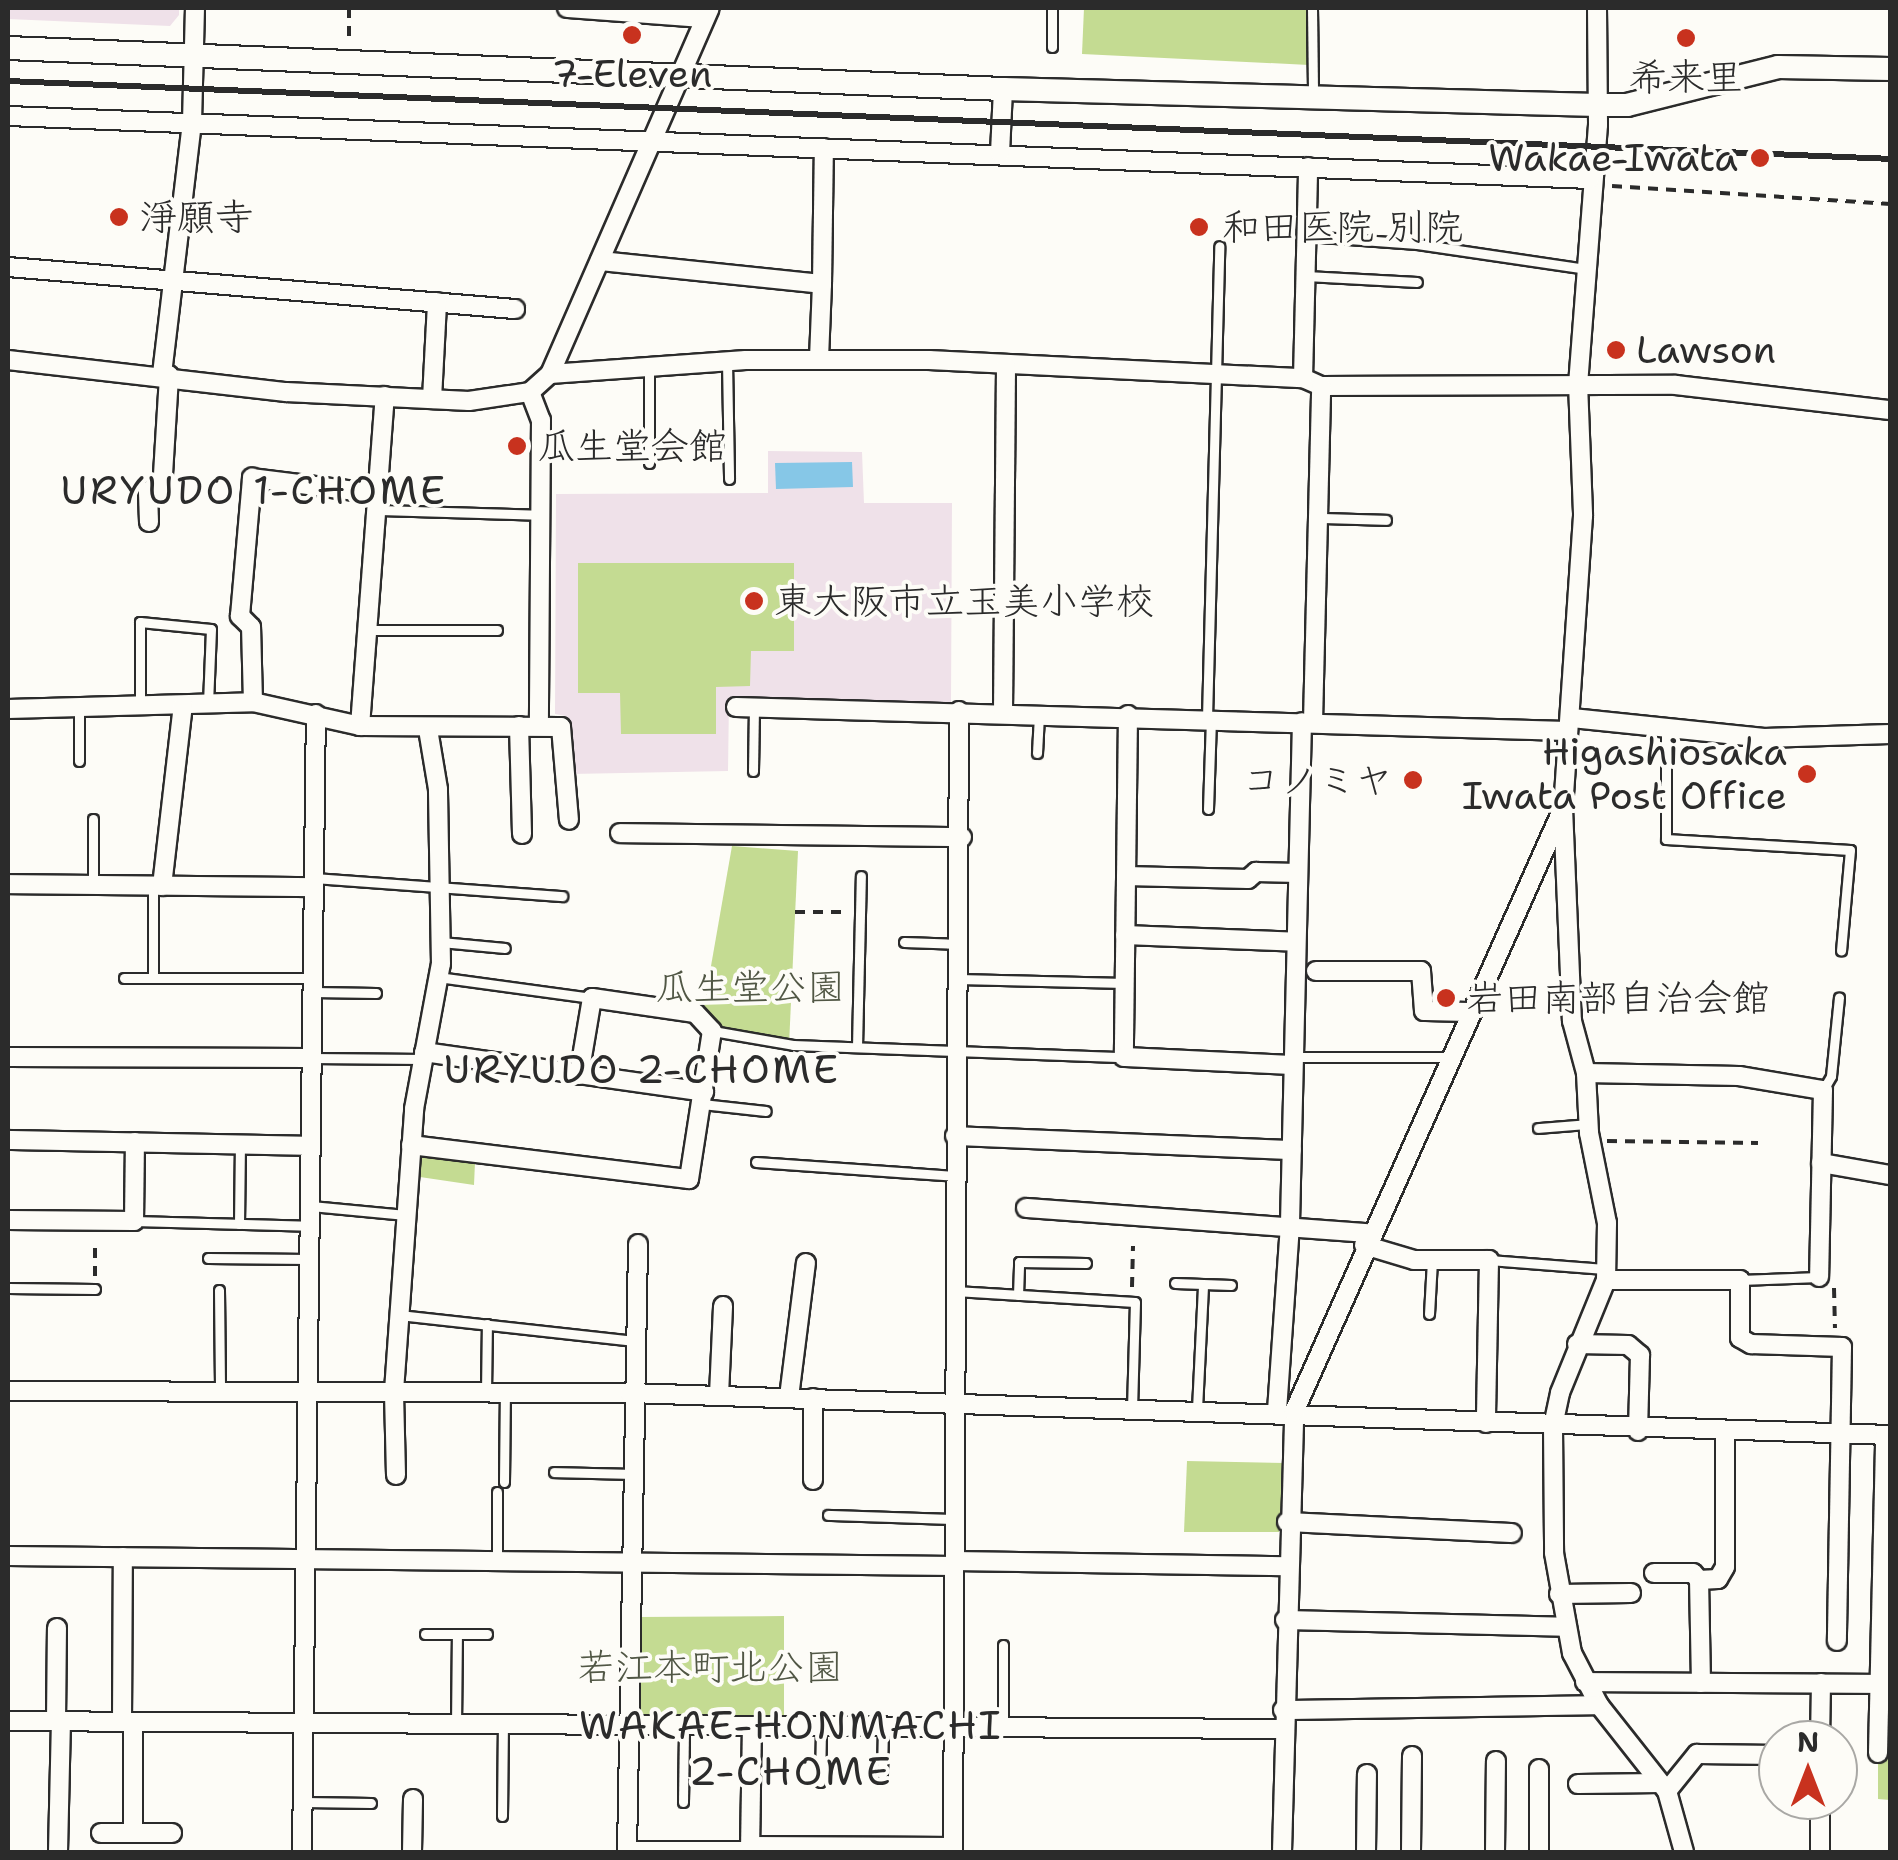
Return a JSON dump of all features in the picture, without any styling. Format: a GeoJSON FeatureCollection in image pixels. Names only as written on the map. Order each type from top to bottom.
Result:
{"type":"FeatureCollection","features":[{"type":"Feature","properties":{"kind":"street"},"geometry":{"type":"LineString","coordinates":[[149,522],[148,491],[162,491],[166,375],[192,122],[196,8]]}},
{"type":"Feature","properties":{"kind":"street"},"geometry":{"type":"LineString","coordinates":[[8,360],[166,375],[286,392],[505,399],[530,392],[550,374],[707,13],[567,8]]}},
{"type":"Feature","properties":{"kind":"street"},"geometry":{"type":"LineString","coordinates":[[1597,8],[1598,106],[1578,383],[1583,516],[1563,808],[1572,1021],[1586,1073],[1589,1132],[1607,1224],[1606,1274],[1577,1344],[1553,1428],[1559,1594],[1585,1682],[1664,1787],[1684,1852]]}},
{"type":"Feature","properties":{"kind":"street"},"geometry":{"type":"LineString","coordinates":[[8,48],[1004,89],[1598,106],[1627,105],[1778,67],[1890,70]]}},
{"type":"Feature","properties":{"kind":"street"},"geometry":{"type":"LineString","coordinates":[[1000,153],[1004,89]]}},
{"type":"Feature","properties":{"kind":"street"},"geometry":{"type":"LineString","coordinates":[[8,116],[1590,179]]}},
{"type":"Feature","properties":{"kind":"street"},"geometry":{"type":"LineString","coordinates":[[819,360],[824,148]]}},
{"type":"Feature","properties":{"kind":"street"},"geometry":{"type":"LineString","coordinates":[[1303,378],[1308,167]]}},
{"type":"Feature","properties":{"kind":"street"},"geometry":{"type":"LineString","coordinates":[[600,260],[822,284]]}},
{"type":"Feature","properties":{"kind":"street"},"geometry":{"type":"LineString","coordinates":[[8,267],[515,309]]}},
{"type":"Feature","properties":{"kind":"street"},"geometry":{"type":"LineString","coordinates":[[432,399],[437,302]]}},
{"type":"Feature","properties":{"kind":"street"},"geometry":{"type":"LineString","coordinates":[[550,374],[819,360],[1303,378],[1321,386],[1676,385],[1890,410]]}},
{"type":"Feature","properties":{"kind":"street"},"geometry":{"type":"LineString","coordinates":[[1004,712],[1006,367]]}},
{"type":"Feature","properties":{"kind":"street"},"geometry":{"type":"LineString","coordinates":[[1282,1852],[1296,942],[1321,386]]}},
{"type":"Feature","properties":{"kind":"street"},"geometry":{"type":"LineString","coordinates":[[530,392],[541,420],[539,726]]}},
{"type":"Feature","properties":{"kind":"street"},"geometry":{"type":"LineString","coordinates":[[360,726],[385,396]]}},
{"type":"Feature","properties":{"kind":"street"},"geometry":{"type":"LineString","coordinates":[[253,702],[251,626],[240,616],[252,478],[377,502]]}},
{"type":"Feature","properties":{"kind":"street"},"geometry":{"type":"LineString","coordinates":[[8,709],[253,702],[360,726],[561,727],[568,820]]}},
{"type":"Feature","properties":{"kind":"street"},"geometry":{"type":"LineString","coordinates":[[157,886],[183,704]]}},
{"type":"Feature","properties":{"kind":"street"},"geometry":{"type":"LineString","coordinates":[[745,707],[1307,722],[1570,724],[1764,738],[1890,734]]}},
{"type":"Feature","properties":{"kind":"street"},"geometry":{"type":"LineString","coordinates":[[638,1244],[630,1393],[627,1852],[750,1846],[953,1850],[956,1051],[962,837],[959,711]]}},
{"type":"Feature","properties":{"kind":"street"},"geometry":{"type":"LineString","coordinates":[[302,1852],[316,714]]}},
{"type":"Feature","properties":{"kind":"street"},"geometry":{"type":"LineString","coordinates":[[1128,715],[1124,1057],[1293,1061]]}},
{"type":"Feature","properties":{"kind":"street"},"geometry":{"type":"LineString","coordinates":[[519,726],[522,834]]}},
{"type":"Feature","properties":{"kind":"street"},"geometry":{"type":"LineString","coordinates":[[396,1475],[394,1390],[411,1145],[441,942],[438,789],[428,729]]}},
{"type":"Feature","properties":{"kind":"street"},"geometry":{"type":"LineString","coordinates":[[1286,1412],[1563,808]]}},
{"type":"Feature","properties":{"kind":"street"},"geometry":{"type":"LineString","coordinates":[[620,833],[962,837]]}},
{"type":"Feature","properties":{"kind":"street"},"geometry":{"type":"LineString","coordinates":[[1126,876],[1248,879],[1256,872],[1298,873]]}},
{"type":"Feature","properties":{"kind":"street"},"geometry":{"type":"LineString","coordinates":[[8,884],[313,883]]}},
{"type":"Feature","properties":{"kind":"street"},"geometry":{"type":"LineString","coordinates":[[1126,934],[1296,942]]}},
{"type":"Feature","properties":{"kind":"street"},"geometry":{"type":"LineString","coordinates":[[1316,971],[1422,971],[1424,1011],[1470,1012]]}},
{"type":"Feature","properties":{"kind":"street"},"geometry":{"type":"LineString","coordinates":[[411,1145],[690,1179],[712,1031],[695,1013],[592,998],[579,1075]]}},
{"type":"Feature","properties":{"kind":"street"},"geometry":{"type":"LineString","coordinates":[[424,1056],[579,1075],[703,1098]]}},
{"type":"Feature","properties":{"kind":"street"},"geometry":{"type":"LineString","coordinates":[[8,1057],[309,1058]]}},
{"type":"Feature","properties":{"kind":"street"},"geometry":{"type":"LineString","coordinates":[[1586,1073],[1739,1076],[1823,1090],[1819,1278]]}},
{"type":"Feature","properties":{"kind":"street"},"geometry":{"type":"LineString","coordinates":[[956,1136],[1292,1150]]}},
{"type":"Feature","properties":{"kind":"street"},"geometry":{"type":"LineString","coordinates":[[8,1140],[308,1146]]}},
{"type":"Feature","properties":{"kind":"street"},"geometry":{"type":"LineString","coordinates":[[8,1220],[134,1221],[135,1142]]}},
{"type":"Feature","properties":{"kind":"street"},"geometry":{"type":"LineString","coordinates":[[1821,1163],[1890,1175]]}},
{"type":"Feature","properties":{"kind":"street"},"geometry":{"type":"LineString","coordinates":[[1026,1208],[1290,1223],[1366,1239],[1432,1260],[1489,1260],[1486,1423]]}},
{"type":"Feature","properties":{"kind":"street"},"geometry":{"type":"LineString","coordinates":[[790,1397],[806,1263]]}},
{"type":"Feature","properties":{"kind":"street"},"geometry":{"type":"LineString","coordinates":[[1606,1274],[1740,1280],[1740,1338],[1751,1344],[1835,1343],[1842,1347],[1837,1641]]}},
{"type":"Feature","properties":{"kind":"street"},"geometry":{"type":"LineString","coordinates":[[718,1395],[723,1306]]}},
{"type":"Feature","properties":{"kind":"street"},"geometry":{"type":"LineString","coordinates":[[1577,1344],[1628,1345],[1640,1355],[1638,1430]]}},
{"type":"Feature","properties":{"kind":"street"},"geometry":{"type":"LineString","coordinates":[[8,1390],[718,1395],[1286,1412],[1725,1434],[1888,1435],[1878,1753]]}},
{"type":"Feature","properties":{"kind":"street"},"geometry":{"type":"LineString","coordinates":[[813,1398],[813,1480]]}},
{"type":"Feature","properties":{"kind":"street"},"geometry":{"type":"LineString","coordinates":[[1699,1580],[1718,1579],[1725,1567],[1725,1434]]}},
{"type":"Feature","properties":{"kind":"street"},"geometry":{"type":"LineString","coordinates":[[1287,1522],[1512,1534]]}},
{"type":"Feature","properties":{"kind":"street"},"geometry":{"type":"LineString","coordinates":[[8,1556],[1286,1566]]}},
{"type":"Feature","properties":{"kind":"street"},"geometry":{"type":"LineString","coordinates":[[123,1557],[132,1833]]}},
{"type":"Feature","properties":{"kind":"street"},"geometry":{"type":"LineString","coordinates":[[1654,1574],[1693,1574],[1699,1580],[1701,1683]]}},
{"type":"Feature","properties":{"kind":"street"},"geometry":{"type":"LineString","coordinates":[[1559,1594],[1631,1593]]}},
{"type":"Feature","properties":{"kind":"street"},"geometry":{"type":"LineString","coordinates":[[1285,1620],[1566,1627]]}},
{"type":"Feature","properties":{"kind":"street"},"geometry":{"type":"LineString","coordinates":[[57,1628],[58,1852]]}},
{"type":"Feature","properties":{"kind":"street"},"geometry":{"type":"LineString","coordinates":[[1585,1682],[1879,1684]]}},
{"type":"Feature","properties":{"kind":"street"},"geometry":{"type":"LineString","coordinates":[[1820,1720],[1821,1684]]}},
{"type":"Feature","properties":{"kind":"street"},"geometry":{"type":"LineString","coordinates":[[8,1720],[1004,1728],[1600,1705]]}},
{"type":"Feature","properties":{"kind":"street"},"geometry":{"type":"LineString","coordinates":[[750,1846],[752,1727]]}},
{"type":"Feature","properties":{"kind":"street"},"geometry":{"type":"LineString","coordinates":[[1578,1784],[1664,1787],[1696,1754],[1758,1755]]}},
{"type":"Feature","properties":{"kind":"street"},"geometry":{"type":"LineString","coordinates":[[1411,1852],[1412,1756]]}},
{"type":"Feature","properties":{"kind":"street"},"geometry":{"type":"LineString","coordinates":[[1495,1852],[1496,1761]]}},
{"type":"Feature","properties":{"kind":"street"},"geometry":{"type":"LineString","coordinates":[[1539,1769],[1539,1852]]}},
{"type":"Feature","properties":{"kind":"street"},"geometry":{"type":"LineString","coordinates":[[1366,1852],[1367,1774]]}},
{"type":"Feature","properties":{"kind":"street"},"geometry":{"type":"LineString","coordinates":[[412,1852],[413,1799]]}},
{"type":"Feature","properties":{"kind":"street"},"geometry":{"type":"LineString","coordinates":[[1820,1820],[1820,1852]]}},
{"type":"Feature","properties":{"kind":"street"},"geometry":{"type":"LineString","coordinates":[[101,1833],[172,1834]]}},
{"type":"Feature","properties":{"kind":"lane"},"geometry":{"type":"LineString","coordinates":[[1052,8],[1052,47]]}},
{"type":"Feature","properties":{"kind":"lane"},"geometry":{"type":"LineString","coordinates":[[1312,8],[1313,99]]}},
{"type":"Feature","properties":{"kind":"lane"},"geometry":{"type":"LineString","coordinates":[[1307,236],[1417,244],[1589,270]]}},
{"type":"Feature","properties":{"kind":"lane"},"geometry":{"type":"LineString","coordinates":[[1208,809],[1219,246]]}},
{"type":"Feature","properties":{"kind":"lane"},"geometry":{"type":"LineString","coordinates":[[1306,276],[1417,282]]}},
{"type":"Feature","properties":{"kind":"lane"},"geometry":{"type":"LineString","coordinates":[[727,362],[729,478]]}},
{"type":"Feature","properties":{"kind":"lane"},"geometry":{"type":"LineString","coordinates":[[649,366],[649,463]]}},
{"type":"Feature","properties":{"kind":"lane"},"geometry":{"type":"LineString","coordinates":[[377,502],[542,515]]}},
{"type":"Feature","properties":{"kind":"lane"},"geometry":{"type":"LineString","coordinates":[[1318,518],[1386,520]]}},
{"type":"Feature","properties":{"kind":"lane"},"geometry":{"type":"LineString","coordinates":[[140,706],[140,622],[211,629],[208,704]]}},
{"type":"Feature","properties":{"kind":"lane"},"geometry":{"type":"LineString","coordinates":[[367,630],[497,630]]}},
{"type":"Feature","properties":{"kind":"lane"},"geometry":{"type":"LineString","coordinates":[[79,760],[80,707]]}},
{"type":"Feature","properties":{"kind":"lane"},"geometry":{"type":"LineString","coordinates":[[745,707],[753,770]]}},
{"type":"Feature","properties":{"kind":"lane"},"geometry":{"type":"LineString","coordinates":[[1038,753],[1039,713]]}},
{"type":"Feature","properties":{"kind":"lane"},"geometry":{"type":"LineString","coordinates":[[1666,730],[1666,838],[1850,850],[1841,951]]}},
{"type":"Feature","properties":{"kind":"lane"},"geometry":{"type":"LineString","coordinates":[[93,819],[93,885]]}},
{"type":"Feature","properties":{"kind":"lane"},"geometry":{"type":"LineString","coordinates":[[857,1047],[861,876]]}},
{"type":"Feature","properties":{"kind":"lane"},"geometry":{"type":"LineString","coordinates":[[313,883],[562,896]]}},
{"type":"Feature","properties":{"kind":"lane"},"geometry":{"type":"LineString","coordinates":[[152,978],[157,886]]}},
{"type":"Feature","properties":{"kind":"lane"},"geometry":{"type":"LineString","coordinates":[[441,942],[505,948]]}},
{"type":"Feature","properties":{"kind":"lane"},"geometry":{"type":"LineString","coordinates":[[904,942],[960,944]]}},
{"type":"Feature","properties":{"kind":"lane"},"geometry":{"type":"LineString","coordinates":[[438,976],[592,998]]}},
{"type":"Feature","properties":{"kind":"lane"},"geometry":{"type":"LineString","coordinates":[[124,978],[310,985],[376,993]]}},
{"type":"Feature","properties":{"kind":"lane"},"geometry":{"type":"LineString","coordinates":[[958,979],[1125,983]]}},
{"type":"Feature","properties":{"kind":"lane"},"geometry":{"type":"LineString","coordinates":[[1823,1090],[1831,1076],[1839,997]]}},
{"type":"Feature","properties":{"kind":"lane"},"geometry":{"type":"LineString","coordinates":[[712,1031],[857,1047],[1124,1057]]}},
{"type":"Feature","properties":{"kind":"lane"},"geometry":{"type":"LineString","coordinates":[[309,1058],[424,1056]]}},
{"type":"Feature","properties":{"kind":"lane"},"geometry":{"type":"LineString","coordinates":[[1293,1061],[1449,1057]]}},
{"type":"Feature","properties":{"kind":"lane"},"geometry":{"type":"LineString","coordinates":[[703,1098],[766,1110]]}},
{"type":"Feature","properties":{"kind":"lane"},"geometry":{"type":"LineString","coordinates":[[1538,1128],[1589,1132]]}},
{"type":"Feature","properties":{"kind":"lane"},"geometry":{"type":"LineString","coordinates":[[239,1224],[240,1144]]}},
{"type":"Feature","properties":{"kind":"lane"},"geometry":{"type":"LineString","coordinates":[[756,1162],[955,1176]]}},
{"type":"Feature","properties":{"kind":"lane"},"geometry":{"type":"LineString","coordinates":[[308,1205],[406,1215]]}},
{"type":"Feature","properties":{"kind":"lane"},"geometry":{"type":"LineString","coordinates":[[134,1221],[308,1226]]}},
{"type":"Feature","properties":{"kind":"lane"},"geometry":{"type":"LineString","coordinates":[[208,1258],[308,1259]]}},
{"type":"Feature","properties":{"kind":"lane"},"geometry":{"type":"LineString","coordinates":[[1429,1314],[1432,1260]]}},
{"type":"Feature","properties":{"kind":"lane"},"geometry":{"type":"LineString","coordinates":[[1489,1260],[1606,1274]]}},
{"type":"Feature","properties":{"kind":"lane"},"geometry":{"type":"LineString","coordinates":[[1018,1295],[1019,1262],[1086,1263]]}},
{"type":"Feature","properties":{"kind":"lane"},"geometry":{"type":"LineString","coordinates":[[1740,1280],[1819,1278]]}},
{"type":"Feature","properties":{"kind":"lane"},"geometry":{"type":"LineString","coordinates":[[1176,1283],[1232,1285]]}},
{"type":"Feature","properties":{"kind":"lane"},"geometry":{"type":"LineString","coordinates":[[1197,1409],[1202,1285]]}},
{"type":"Feature","properties":{"kind":"lane"},"geometry":{"type":"LineString","coordinates":[[8,1288],[95,1289]]}},
{"type":"Feature","properties":{"kind":"lane"},"geometry":{"type":"LineString","coordinates":[[219,1290],[220,1392]]}},
{"type":"Feature","properties":{"kind":"lane"},"geometry":{"type":"LineString","coordinates":[[955,1292],[1131,1302],[1132,1407]]}},
{"type":"Feature","properties":{"kind":"lane"},"geometry":{"type":"LineString","coordinates":[[399,1315],[633,1341]]}},
{"type":"Feature","properties":{"kind":"lane"},"geometry":{"type":"LineString","coordinates":[[487,1324],[504,1482]]}},
{"type":"Feature","properties":{"kind":"lane"},"geometry":{"type":"LineString","coordinates":[[554,1472],[630,1474]]}},
{"type":"Feature","properties":{"kind":"lane"},"geometry":{"type":"LineString","coordinates":[[496,1560],[497,1492]]}},
{"type":"Feature","properties":{"kind":"lane"},"geometry":{"type":"LineString","coordinates":[[828,1515],[955,1519]]}},
{"type":"Feature","properties":{"kind":"lane"},"geometry":{"type":"LineString","coordinates":[[424,1634],[487,1634]]}},
{"type":"Feature","properties":{"kind":"lane"},"geometry":{"type":"LineString","coordinates":[[456,1725],[457,1634]]}},
{"type":"Feature","properties":{"kind":"lane"},"geometry":{"type":"LineString","coordinates":[[1003,1646],[1004,1728]]}},
{"type":"Feature","properties":{"kind":"lane"},"geometry":{"type":"LineString","coordinates":[[502,1816],[503,1726]]}},
{"type":"Feature","properties":{"kind":"lane"},"geometry":{"type":"LineString","coordinates":[[683,1802],[684,1727]]}},
{"type":"Feature","properties":{"kind":"lane"},"geometry":{"type":"LineString","coordinates":[[820,1782],[821,1728]]}},
{"type":"Feature","properties":{"kind":"lane"},"geometry":{"type":"LineString","coordinates":[[882,1774],[884,1728]]}},
{"type":"Feature","properties":{"kind":"lane"},"geometry":{"type":"LineString","coordinates":[[302,1802],[371,1804]]}},
{"type":"Feature","properties":{"kind":"path"},"geometry":{"type":"LineString","coordinates":[[349,8],[350,44]]}},
{"type":"Feature","properties":{"kind":"path"},"geometry":{"type":"LineString","coordinates":[[1612,186],[1890,204]]}},
{"type":"Feature","properties":{"kind":"path"},"geometry":{"type":"LineString","coordinates":[[795,912],[860,912]]}},
{"type":"Feature","properties":{"kind":"path"},"geometry":{"type":"LineString","coordinates":[[792,979],[858,982]]}},
{"type":"Feature","properties":{"kind":"path"},"geometry":{"type":"LineString","coordinates":[[1589,1132],[1758,1143]]}},
{"type":"Feature","properties":{"kind":"path"},"geometry":{"type":"LineString","coordinates":[[95,1289],[96,1221]]}},
{"type":"Feature","properties":{"kind":"path"},"geometry":{"type":"LineString","coordinates":[[1131,1302],[1133,1246]]}},
{"type":"Feature","properties":{"kind":"path"},"geometry":{"type":"LineString","coordinates":[[1819,1278],[1833,1278],[1835,1343]]}},
{"type":"Feature","properties":{"kind":"shaded area"},"geometry":{"type":"Polygon","coordinates":[[[8,8],[179,8],[179,15],[170,26],[8,19],[8,8]]]}},
{"type":"Feature","properties":{"kind":"shaded area","name":"東大阪市立玉美小学校"},"geometry":{"type":"Polygon","coordinates":[[[768,451],[862,452],[864,503],[952,503],[951,705],[729,700],[728,771],[571,774],[566,716],[555,714],[556,494],[768,493],[768,451]]]}},
{"type":"Feature","properties":{"kind":"green space"},"geometry":{"type":"Polygon","coordinates":[[[1084,8],[1307,8],[1309,65],[1082,54],[1084,8]]]}},
{"type":"Feature","properties":{"kind":"green space"},"geometry":{"type":"Polygon","coordinates":[[[578,563],[794,563],[794,651],[751,651],[750,686],[716,687],[716,734],[621,734],[620,693],[578,693],[578,563]]]}},
{"type":"Feature","properties":{"kind":"green space","name":"瓜生堂公園"},"geometry":{"type":"Polygon","coordinates":[[[732,846],[798,851],[789,1045],[723,1033],[704,1006],[732,846]]]}},
{"type":"Feature","properties":{"kind":"green space"},"geometry":{"type":"Polygon","coordinates":[[[421,1154],[475,1162],[474,1185],[420,1177],[421,1154]]]}},
{"type":"Feature","properties":{"kind":"green space"},"geometry":{"type":"Polygon","coordinates":[[[1187,1461],[1285,1463],[1279,1532],[1184,1532],[1187,1461]]]}},
{"type":"Feature","properties":{"kind":"green space","name":"若江本町北公園"},"geometry":{"type":"Polygon","coordinates":[[[784,1616],[784,1718],[637,1717],[637,1617],[784,1616]]]}},
{"type":"Feature","properties":{"kind":"green space"},"geometry":{"type":"Polygon","coordinates":[[[1878,1757],[1890,1757],[1890,1800],[1878,1799],[1878,1757]]]}},
{"type":"Feature","properties":{"kind":"water"},"geometry":{"type":"Polygon","coordinates":[[[852,462],[853,487],[776,489],[775,463],[852,462]]]}},
{"type":"Feature","properties":{"kind":"railway"},"geometry":{"type":"LineString","coordinates":[[8,81],[1890,159]]}},
{"type":"Feature","properties":{"kind":"place","name":"7-Eleven"},"geometry":{"type":"Point","coordinates":[632,35]}},
{"type":"Feature","properties":{"kind":"place","name":"希来里"},"geometry":{"type":"Point","coordinates":[1686,38]}},
{"type":"Feature","properties":{"kind":"place","name":"Wakae-Iwata"},"geometry":{"type":"Point","coordinates":[1760,158]}},
{"type":"Feature","properties":{"kind":"place","name":"淨願寺"},"geometry":{"type":"Point","coordinates":[119,217]}},
{"type":"Feature","properties":{"kind":"place","name":"和田医院 別院"},"geometry":{"type":"Point","coordinates":[1199,227]}},
{"type":"Feature","properties":{"kind":"place","name":"Lawson"},"geometry":{"type":"Point","coordinates":[1616,350]}},
{"type":"Feature","properties":{"kind":"place","name":"瓜生堂会館"},"geometry":{"type":"Point","coordinates":[517,446]}},
{"type":"Feature","properties":{"kind":"place","name":"東大阪市立玉美小学校"},"geometry":{"type":"Point","coordinates":[754,601]}},
{"type":"Feature","properties":{"kind":"place","name":"Higashiosaka Iwata Post Office"},"geometry":{"type":"Point","coordinates":[1807,774]}},
{"type":"Feature","properties":{"kind":"place","name":"コノミヤ"},"geometry":{"type":"Point","coordinates":[1413,780]}},
{"type":"Feature","properties":{"kind":"place","name":"岩田南部自治会館"},"geometry":{"type":"Point","coordinates":[1446,998]}},
{"type":"Feature","properties":{"kind":"district","name":"URYUDO 1-CHOME"},"geometry":{"type":"Point","coordinates":[254,490]}},
{"type":"Feature","properties":{"kind":"district","name":"URYUDO 2-CHOME"},"geometry":{"type":"Point","coordinates":[642,1069]}},
{"type":"Feature","properties":{"kind":"district","name":"WAKAE-HONMACHI 2-CHOME"},"geometry":{"type":"Point","coordinates":[791,1748]}}]}
